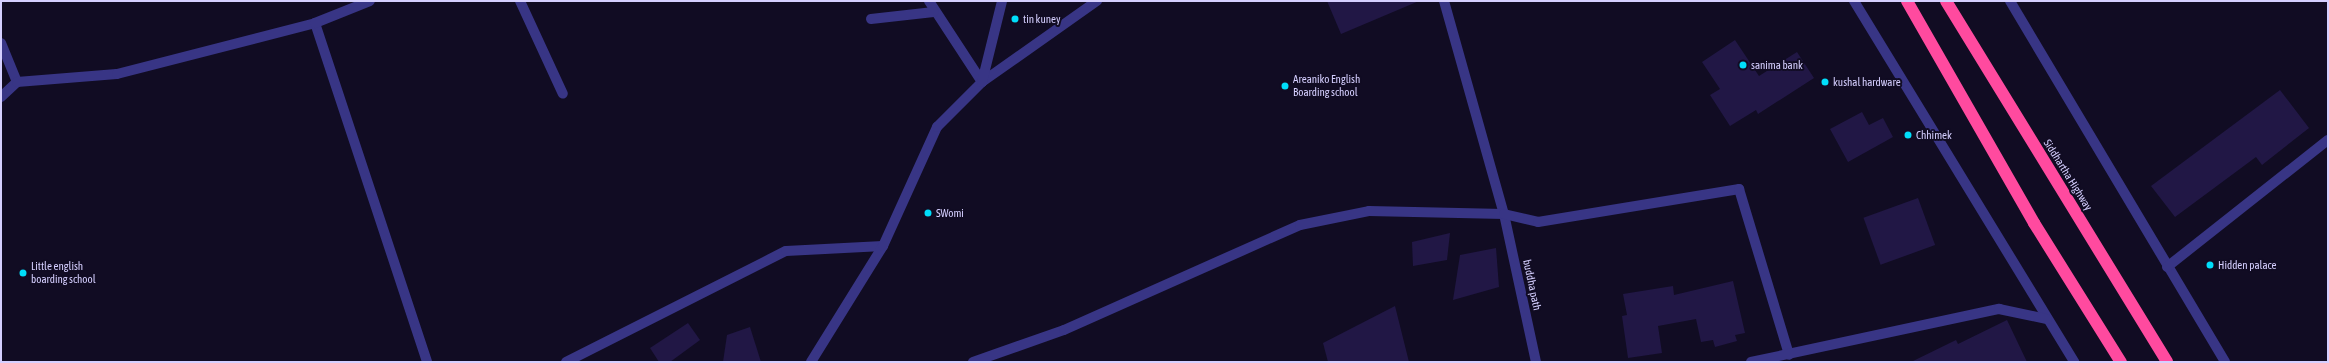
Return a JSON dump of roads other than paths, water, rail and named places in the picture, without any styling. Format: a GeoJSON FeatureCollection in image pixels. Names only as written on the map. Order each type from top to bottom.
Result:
{"type":"FeatureCollection","features":[{"type":"Feature","properties":{"kind":"highway"},"geometry":{"type":"LineString","coordinates":[[1907,1],[2034,223],[2121,362]]}},
{"type":"Feature","properties":{"kind":"highway","name":"Siddhartha Highway"},"geometry":{"type":"LineString","coordinates":[[1946,1],[2167,362]]}},
{"type":"Feature","properties":{"kind":"street"},"geometry":{"type":"LineString","coordinates":[[1,97],[17,82],[117,74],[315,23],[370,1]]}},
{"type":"Feature","properties":{"kind":"street"},"geometry":{"type":"LineString","coordinates":[[520,1],[563,94]]}},
{"type":"Feature","properties":{"kind":"street"},"geometry":{"type":"LineString","coordinates":[[930,1],[934,12],[982,82]]}},
{"type":"Feature","properties":{"kind":"street"},"geometry":{"type":"LineString","coordinates":[[982,82],[1002,1]]}},
{"type":"Feature","properties":{"kind":"street"},"geometry":{"type":"LineString","coordinates":[[811,362],[883,246],[937,127],[982,82],[1097,1]]}},
{"type":"Feature","properties":{"kind":"street","name":"buddha path"},"geometry":{"type":"LineString","coordinates":[[1444,1],[1504,214],[1536,362]]}},
{"type":"Feature","properties":{"kind":"street"},"geometry":{"type":"LineString","coordinates":[[1854,1],[2074,362]]}},
{"type":"Feature","properties":{"kind":"street"},"geometry":{"type":"LineString","coordinates":[[2010,1],[2167,267],[2225,362]]}},
{"type":"Feature","properties":{"kind":"street"},"geometry":{"type":"LineString","coordinates":[[871,19],[934,12]]}},
{"type":"Feature","properties":{"kind":"street"},"geometry":{"type":"LineString","coordinates":[[315,23],[427,362]]}},
{"type":"Feature","properties":{"kind":"street"},"geometry":{"type":"LineString","coordinates":[[1,43],[17,82]]}},
{"type":"Feature","properties":{"kind":"street"},"geometry":{"type":"LineString","coordinates":[[2167,267],[2328,140]]}},
{"type":"Feature","properties":{"kind":"street"},"geometry":{"type":"LineString","coordinates":[[973,362],[1064,330],[1300,225],[1369,211],[1504,214],[1538,222],[1739,189],[1789,355]]}},
{"type":"Feature","properties":{"kind":"street"},"geometry":{"type":"LineString","coordinates":[[566,362],[786,251],[883,246]]}},
{"type":"Feature","properties":{"kind":"street"},"geometry":{"type":"LineString","coordinates":[[1751,362],[1999,309],[2047,319]]}},
{"type":"Feature","properties":{"kind":"place","name":"tin kuney"},"geometry":{"type":"Point","coordinates":[1015,19]}},
{"type":"Feature","properties":{"kind":"place","name":"sanima bank"},"geometry":{"type":"Point","coordinates":[1743,65]}},
{"type":"Feature","properties":{"kind":"place","name":"kushal hardware"},"geometry":{"type":"Point","coordinates":[1825,82]}},
{"type":"Feature","properties":{"kind":"place","name":"Areaniko English Boarding school"},"geometry":{"type":"Point","coordinates":[1285,86]}},
{"type":"Feature","properties":{"kind":"place","name":"Chhimek"},"geometry":{"type":"Point","coordinates":[1908,135]}},
{"type":"Feature","properties":{"kind":"place","name":"SWomi"},"geometry":{"type":"Point","coordinates":[928,213]}},
{"type":"Feature","properties":{"kind":"place","name":"Hidden palace"},"geometry":{"type":"Point","coordinates":[2210,265]}},
{"type":"Feature","properties":{"kind":"place","name":"Little english boarding school"},"geometry":{"type":"Point","coordinates":[23,273]}}]}
